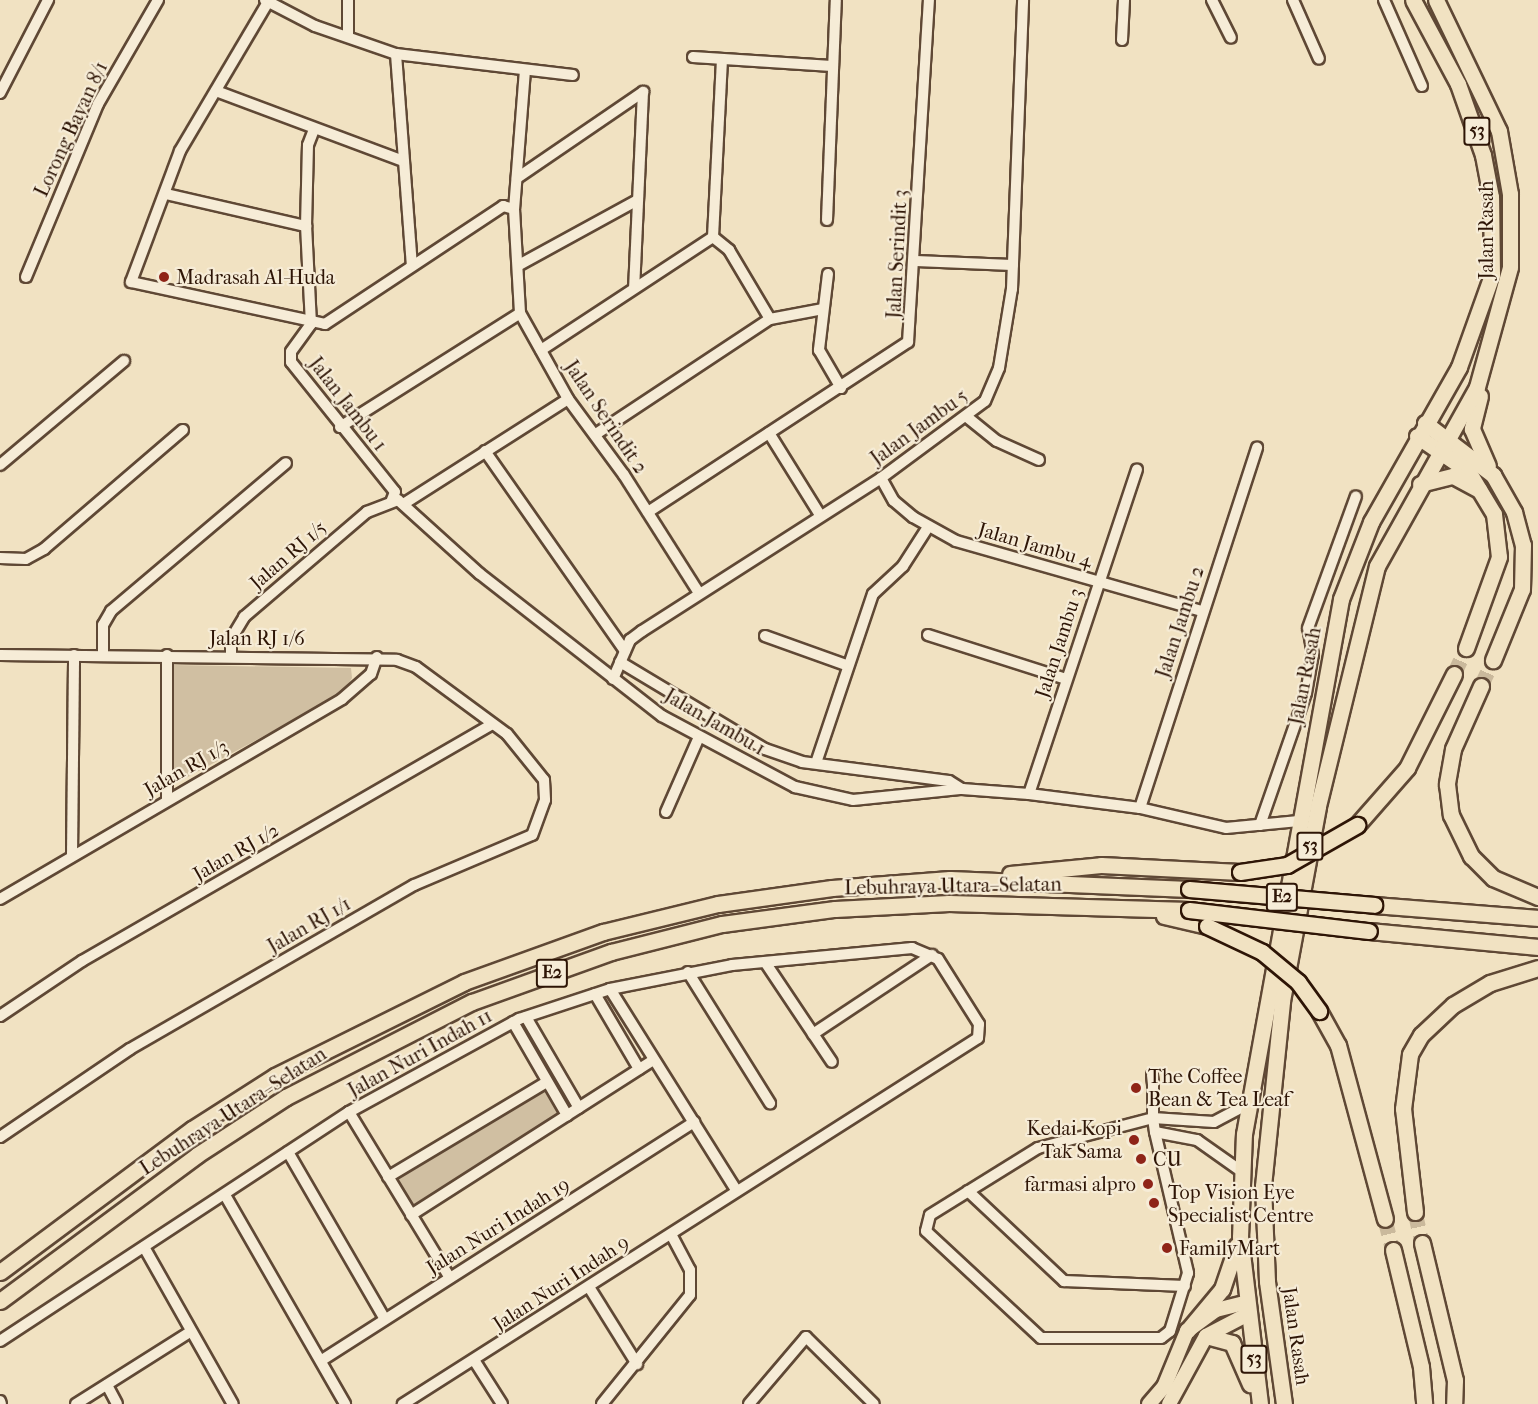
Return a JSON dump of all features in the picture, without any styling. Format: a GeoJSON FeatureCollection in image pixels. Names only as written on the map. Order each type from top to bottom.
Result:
{"type":"FeatureCollection","features":[{"type":"Feature","properties":{"kind":"highway","name":"Jalan Rasah"},"geometry":{"type":"LineString","coordinates":[[1258,1404],[1250,1308],[1240,1237],[1241,1171],[1249,1103],[1341,598],[1371,522],[1478,327],[1495,248],[1491,196],[1474,122],[1413,0]]}},
{"type":"Feature","properties":{"kind":"highway","name":"Jalan Rasah"},"geometry":{"type":"LineString","coordinates":[[1284,1404],[1272,1329],[1262,1220],[1270,1098],[1282,1001],[1318,806],[1364,604],[1420,484],[1477,387],[1501,315],[1511,241],[1506,160],[1483,92],[1436,0]]}},
{"type":"Feature","properties":{"kind":"highway"},"geometry":{"type":"LineString","coordinates":[[1493,660],[1516,609],[1524,566],[1514,512],[1492,475],[1472,422],[1501,315]]}},
{"type":"Feature","properties":{"kind":"highway"},"geometry":{"type":"LineString","coordinates":[[1421,429],[1492,475]]}},
{"type":"Feature","properties":{"kind":"highway"},"geometry":{"type":"LineString","coordinates":[[1445,444],[1486,495],[1499,557],[1466,648]]}},
{"type":"Feature","properties":{"kind":"highway"},"geometry":{"type":"LineString","coordinates":[[1420,484],[1453,476],[1486,495]]}},
{"type":"Feature","properties":{"kind":"highway"},"geometry":{"type":"LineString","coordinates":[[950,879],[1101,865],[1240,872],[1287,865],[1358,825],[1407,768],[1454,674]]}},
{"type":"Feature","properties":{"kind":"highway"},"geometry":{"type":"LineString","coordinates":[[1481,686],[1453,749],[1447,784],[1451,815],[1471,856],[1493,878],[1538,897]]}},
{"type":"Feature","properties":{"kind":"highway","name":"Lebuhraya Utara–Selatan"},"geometry":{"type":"LineString","coordinates":[[0,1272],[192,1129],[275,1076],[464,982],[603,932],[718,904],[832,888],[950,879],[1189,889],[1538,918]]}},
{"type":"Feature","properties":{"kind":"highway","name":"Lebuhraya Utara–Selatan"},"geometry":{"type":"LineString","coordinates":[[0,1301],[197,1155],[286,1097],[406,1032],[504,991],[611,952],[722,924],[835,909],[949,903],[1093,905],[1189,910],[1369,931],[1538,947]]}},
{"type":"Feature","properties":{"kind":"highway"},"geometry":{"type":"LineString","coordinates":[[1093,905],[1208,926],[1262,952],[1298,982],[1319,1011],[1338,1045],[1385,1219]]}},
{"type":"Feature","properties":{"kind":"highway"},"geometry":{"type":"LineString","coordinates":[[1415,1212],[1403,1109],[1410,1054],[1437,1018],[1467,996],[1507,976],[1538,968]]}},
{"type":"Feature","properties":{"kind":"highway"},"geometry":{"type":"LineString","coordinates":[[1187,1331],[1222,1289],[1240,1237]]}},
{"type":"Feature","properties":{"kind":"highway"},"geometry":{"type":"LineString","coordinates":[[1422,1243],[1455,1380],[1454,1404]]}},
{"type":"Feature","properties":{"kind":"highway"},"geometry":{"type":"LineString","coordinates":[[1393,1250],[1421,1367],[1424,1404]]}},
{"type":"Feature","properties":{"kind":"highway"},"geometry":{"type":"LineString","coordinates":[[1267,1281],[1250,1308],[1272,1329]]}},
{"type":"Feature","properties":{"kind":"highway"},"geometry":{"type":"LineString","coordinates":[[1206,1336],[1228,1339],[1238,1350],[1258,1404]]}},
{"type":"Feature","properties":{"kind":"main road"},"geometry":{"type":"LineString","coordinates":[[1149,1404],[1164,1387],[1187,1331],[1216,1310],[1250,1308]]}},
{"type":"Feature","properties":{"kind":"main road"},"geometry":{"type":"LineString","coordinates":[[1169,1404],[1206,1336],[1250,1308]]}},
{"type":"Feature","properties":{"kind":"street"},"geometry":{"type":"LineString","coordinates":[[0,93],[48,0]]}},
{"type":"Feature","properties":{"kind":"street","name":"Lorong Bayan 8/1"},"geometry":{"type":"LineString","coordinates":[[26,277],[98,104],[158,0]]}},
{"type":"Feature","properties":{"kind":"street"},"geometry":{"type":"LineString","coordinates":[[348,0],[348,36]]}},
{"type":"Feature","properties":{"kind":"street"},"geometry":{"type":"LineString","coordinates":[[827,219],[836,0]]}},
{"type":"Feature","properties":{"kind":"street","name":"Jalan Serindit 3"},"geometry":{"type":"LineString","coordinates":[[648,512],[841,388],[908,342],[915,261],[929,0]]}},
{"type":"Feature","properties":{"kind":"street","name":"Jalan Jambu 5"},"geometry":{"type":"LineString","coordinates":[[613,679],[626,651],[642,630],[820,514],[881,478],[967,417],[985,401],[999,368],[1013,265],[1023,0]]}},
{"type":"Feature","properties":{"kind":"street"},"geometry":{"type":"LineString","coordinates":[[1122,40],[1125,0]]}},
{"type":"Feature","properties":{"kind":"street"},"geometry":{"type":"LineString","coordinates":[[1212,0],[1231,38]]}},
{"type":"Feature","properties":{"kind":"street"},"geometry":{"type":"LineString","coordinates":[[1293,0],[1319,59]]}},
{"type":"Feature","properties":{"kind":"street"},"geometry":{"type":"LineString","coordinates":[[1384,0],[1422,86]]}},
{"type":"Feature","properties":{"kind":"street"},"geometry":{"type":"LineString","coordinates":[[514,208],[503,206],[325,324],[311,324],[131,282],[166,194],[180,151],[266,1],[396,54],[473,65],[573,75]]}},
{"type":"Feature","properties":{"kind":"street"},"geometry":{"type":"LineString","coordinates":[[396,54],[412,265]]}},
{"type":"Feature","properties":{"kind":"street"},"geometry":{"type":"LineString","coordinates":[[693,57],[832,66]]}},
{"type":"Feature","properties":{"kind":"street"},"geometry":{"type":"LineString","coordinates":[[722,60],[715,233],[729,250],[770,319]]}},
{"type":"Feature","properties":{"kind":"street","name":"Jalan Serindit 2"},"geometry":{"type":"LineString","coordinates":[[525,70],[514,208],[520,313],[568,399],[596,434],[699,593]]}},
{"type":"Feature","properties":{"kind":"street"},"geometry":{"type":"LineString","coordinates":[[216,91],[403,160]]}},
{"type":"Feature","properties":{"kind":"street"},"geometry":{"type":"LineString","coordinates":[[517,178],[643,92],[636,201],[634,286]]}},
{"type":"Feature","properties":{"kind":"street"},"geometry":{"type":"LineString","coordinates":[[311,324],[306,226],[308,145],[314,129]]}},
{"type":"Feature","properties":{"kind":"street"},"geometry":{"type":"LineString","coordinates":[[166,194],[306,226]]}},
{"type":"Feature","properties":{"kind":"street"},"geometry":{"type":"LineString","coordinates":[[519,265],[636,201]]}},
{"type":"Feature","properties":{"kind":"street"},"geometry":{"type":"LineString","coordinates":[[541,350],[715,233]]}},
{"type":"Feature","properties":{"kind":"street"},"geometry":{"type":"LineString","coordinates":[[915,261],[1013,265]]}},
{"type":"Feature","properties":{"kind":"street"},"geometry":{"type":"LineString","coordinates":[[828,274],[819,350],[841,388]]}},
{"type":"Feature","properties":{"kind":"street"},"geometry":{"type":"LineString","coordinates":[[596,434],[770,319],[824,309]]}},
{"type":"Feature","properties":{"kind":"street"},"geometry":{"type":"LineString","coordinates":[[340,427],[520,313]]}},
{"type":"Feature","properties":{"kind":"street","name":"Jalan Jambu 1"},"geometry":{"type":"LineString","coordinates":[[311,324],[291,352],[291,362],[340,427],[395,492],[392,500]]}},
{"type":"Feature","properties":{"kind":"street"},"geometry":{"type":"LineString","coordinates":[[0,465],[124,361]]}},
{"type":"Feature","properties":{"kind":"street"},"geometry":{"type":"LineString","coordinates":[[392,500],[405,503],[568,399]]}},
{"type":"Feature","properties":{"kind":"street"},"geometry":{"type":"LineString","coordinates":[[967,417],[997,441],[1039,460]]}},
{"type":"Feature","properties":{"kind":"street"},"geometry":{"type":"LineString","coordinates":[[0,558],[26,558],[44,549],[183,430]]}},
{"type":"Feature","properties":{"kind":"street"},"geometry":{"type":"LineString","coordinates":[[769,433],[820,514]]}},
{"type":"Feature","properties":{"kind":"street","name":"Jalan Jambu 2"},"geometry":{"type":"LineString","coordinates":[[1140,808],[1202,611],[1257,448]]}},
{"type":"Feature","properties":{"kind":"street"},"geometry":{"type":"LineString","coordinates":[[485,451],[626,651]]}},
{"type":"Feature","properties":{"kind":"street"},"geometry":{"type":"LineString","coordinates":[[103,655],[103,625],[111,611],[286,463]]}},
{"type":"Feature","properties":{"kind":"street","name":"Jalan Jambu 3"},"geometry":{"type":"LineString","coordinates":[[1029,794],[1137,470]]}},
{"type":"Feature","properties":{"kind":"street","name":"Jalan Jambu 4"},"geometry":{"type":"LineString","coordinates":[[881,478],[894,501],[928,527],[956,541],[1202,611]]}},
{"type":"Feature","properties":{"kind":"street"},"geometry":{"type":"LineString","coordinates":[[1260,825],[1306,693],[1313,655],[1308,628],[1356,496]]}},
{"type":"Feature","properties":{"kind":"street","name":"Jalan RJ 1/5"},"geometry":{"type":"LineString","coordinates":[[231,656],[231,639],[244,617],[367,512],[392,500]]}},
{"type":"Feature","properties":{"kind":"street","name":"Jalan Jambu 1"},"geometry":{"type":"LineString","coordinates":[[405,503],[465,562],[613,679],[699,737],[829,798],[962,789],[1029,794],[1140,808],[1191,824],[1260,825],[1299,821]]}},
{"type":"Feature","properties":{"kind":"street"},"geometry":{"type":"LineString","coordinates":[[816,763],[846,665],[873,594],[903,566],[928,527]]}},
{"type":"Feature","properties":{"kind":"street"},"geometry":{"type":"LineString","coordinates":[[928,635],[1066,679]]}},
{"type":"Feature","properties":{"kind":"street"},"geometry":{"type":"LineString","coordinates":[[765,636],[846,665]]}},
{"type":"Feature","properties":{"kind":"street","name":"Jalan RJ 1/6"},"geometry":{"type":"LineString","coordinates":[[0,655],[377,657],[416,667],[493,724]]}},
{"type":"Feature","properties":{"kind":"street"},"geometry":{"type":"LineString","coordinates":[[72,854],[74,655]]}},
{"type":"Feature","properties":{"kind":"street"},"geometry":{"type":"LineString","coordinates":[[167,655],[167,799]]}},
{"type":"Feature","properties":{"kind":"street","name":"Jalan RJ 1/3"},"geometry":{"type":"LineString","coordinates":[[0,898],[72,854],[342,699],[371,674],[377,657]]}},
{"type":"Feature","properties":{"kind":"street"},"geometry":{"type":"LineString","coordinates":[[620,662],[765,749],[816,763],[949,781],[962,789]]}},
{"type":"Feature","properties":{"kind":"street","name":"Jalan RJ 1/2"},"geometry":{"type":"LineString","coordinates":[[0,1016],[82,961],[493,724]]}},
{"type":"Feature","properties":{"kind":"street","name":"Jalan RJ 1/1"},"geometry":{"type":"LineString","coordinates":[[0,1137],[130,1049],[414,885],[532,835],[541,822],[544,780],[529,756],[493,724]]}},
{"type":"Feature","properties":{"kind":"street"},"geometry":{"type":"LineString","coordinates":[[666,812],[699,737]]}},
{"type":"Feature","properties":{"kind":"street","name":"Jalan Nuri Indah 11"},"geometry":{"type":"LineString","coordinates":[[0,1341],[349,1112],[513,1022],[610,989],[688,972],[912,948],[932,955]]}},
{"type":"Feature","properties":{"kind":"street"},"geometry":{"type":"LineString","coordinates":[[813,1034],[932,955]]}},
{"type":"Feature","properties":{"kind":"street","name":"Jalan Nuri Indah 9"},"geometry":{"type":"LineString","coordinates":[[403,1404],[978,1038],[981,1029],[932,955]]}},
{"type":"Feature","properties":{"kind":"street"},"geometry":{"type":"LineString","coordinates":[[765,962],[832,1062]]}},
{"type":"Feature","properties":{"kind":"street"},"geometry":{"type":"LineString","coordinates":[[688,972],[770,1102]]}},
{"type":"Feature","properties":{"kind":"street"},"geometry":{"type":"LineString","coordinates":[[610,989],[736,1190]]}},
{"type":"Feature","properties":{"kind":"street"},"geometry":{"type":"LineString","coordinates":[[594,994],[639,1069]]}},
{"type":"Feature","properties":{"kind":"street"},"geometry":{"type":"LineString","coordinates":[[526,1017],[579,1108]]}},
{"type":"Feature","properties":{"kind":"street"},"geometry":{"type":"LineString","coordinates":[[513,1022],[567,1115]]}},
{"type":"Feature","properties":{"kind":"street"},"geometry":{"type":"LineString","coordinates":[[411,1215],[653,1060]]}},
{"type":"Feature","properties":{"kind":"street"},"geometry":{"type":"LineString","coordinates":[[1152,1076],[1153,1118],[1155,1132],[1187,1258],[1185,1287],[1170,1331],[1161,1338],[1041,1338],[926,1232],[930,1215],[1038,1148],[1153,1118],[1214,1122],[1249,1103]]}},
{"type":"Feature","properties":{"kind":"street"},"geometry":{"type":"LineString","coordinates":[[388,1177],[547,1082]]}},
{"type":"Feature","properties":{"kind":"street"},"geometry":{"type":"LineString","coordinates":[[349,1112],[450,1278]]}},
{"type":"Feature","properties":{"kind":"street","name":"Jalan Nuri Indah 19"},"geometry":{"type":"LineString","coordinates":[[322,1360],[694,1122]]}},
{"type":"Feature","properties":{"kind":"street"},"geometry":{"type":"LineString","coordinates":[[1155,1132],[1197,1140],[1241,1171]]}},
{"type":"Feature","properties":{"kind":"street"},"geometry":{"type":"LineString","coordinates":[[288,1152],[386,1319]]}},
{"type":"Feature","properties":{"kind":"street"},"geometry":{"type":"LineString","coordinates":[[968,1191],[1064,1281],[1185,1287]]}},
{"type":"Feature","properties":{"kind":"street"},"geometry":{"type":"LineString","coordinates":[[225,1195],[322,1360],[345,1404]]}},
{"type":"Feature","properties":{"kind":"street"},"geometry":{"type":"LineString","coordinates":[[602,1404],[684,1305],[692,1282],[671,1235]]}},
{"type":"Feature","properties":{"kind":"street"},"geometry":{"type":"LineString","coordinates":[[144,1247],[190,1332],[233,1404]]}},
{"type":"Feature","properties":{"kind":"street"},"geometry":{"type":"LineString","coordinates":[[589,1287],[636,1364]]}},
{"type":"Feature","properties":{"kind":"street"},"geometry":{"type":"LineString","coordinates":[[76,1404],[190,1332]]}},
{"type":"Feature","properties":{"kind":"street"},"geometry":{"type":"LineString","coordinates":[[749,1404],[806,1337],[874,1404]]}},
{"type":"Feature","properties":{"kind":"street"},"geometry":{"type":"LineString","coordinates":[[474,1360],[502,1404]]}},
{"type":"Feature","properties":{"kind":"street"},"geometry":{"type":"LineString","coordinates":[[107,1385],[117,1404]]}},
{"type":"Feature","properties":{"kind":"shaded area"},"geometry":{"type":"Polygon","coordinates":[[[174,665],[351,668],[352,678],[345,690],[321,705],[173,785],[174,665]]]}},
{"type":"Feature","properties":{"kind":"shaded area"},"geometry":{"type":"Polygon","coordinates":[[[542,1088],[559,1115],[414,1206],[397,1179],[542,1088]]]}},
{"type":"Feature","properties":{"kind":"tunnel"},"geometry":{"type":"LineString","coordinates":[[1454,674],[1466,648]]}},
{"type":"Feature","properties":{"kind":"tunnel"},"geometry":{"type":"LineString","coordinates":[[1481,686],[1493,660]]}},
{"type":"Feature","properties":{"kind":"tunnel"},"geometry":{"type":"LineString","coordinates":[[1415,1212],[1422,1243]]}},
{"type":"Feature","properties":{"kind":"tunnel"},"geometry":{"type":"LineString","coordinates":[[1385,1219],[1393,1250]]}},
{"type":"Feature","properties":{"kind":"place","name":"Madrasah Al-Huda"},"geometry":{"type":"Point","coordinates":[164,277]}},
{"type":"Feature","properties":{"kind":"place","name":"The Coffee Bean & Tea Leaf"},"geometry":{"type":"Point","coordinates":[1136,1088]}},
{"type":"Feature","properties":{"kind":"place","name":"Kedai Kopi Tak Sama"},"geometry":{"type":"Point","coordinates":[1134,1140]}},
{"type":"Feature","properties":{"kind":"place","name":"CU"},"geometry":{"type":"Point","coordinates":[1141,1159]}},
{"type":"Feature","properties":{"kind":"place","name":"farmasi alpro"},"geometry":{"type":"Point","coordinates":[1148,1184]}},
{"type":"Feature","properties":{"kind":"place","name":"Top Vision Eye Specialist Centre"},"geometry":{"type":"Point","coordinates":[1154,1203]}},
{"type":"Feature","properties":{"kind":"place","name":"FamilyMart"},"geometry":{"type":"Point","coordinates":[1167,1248]}}]}
